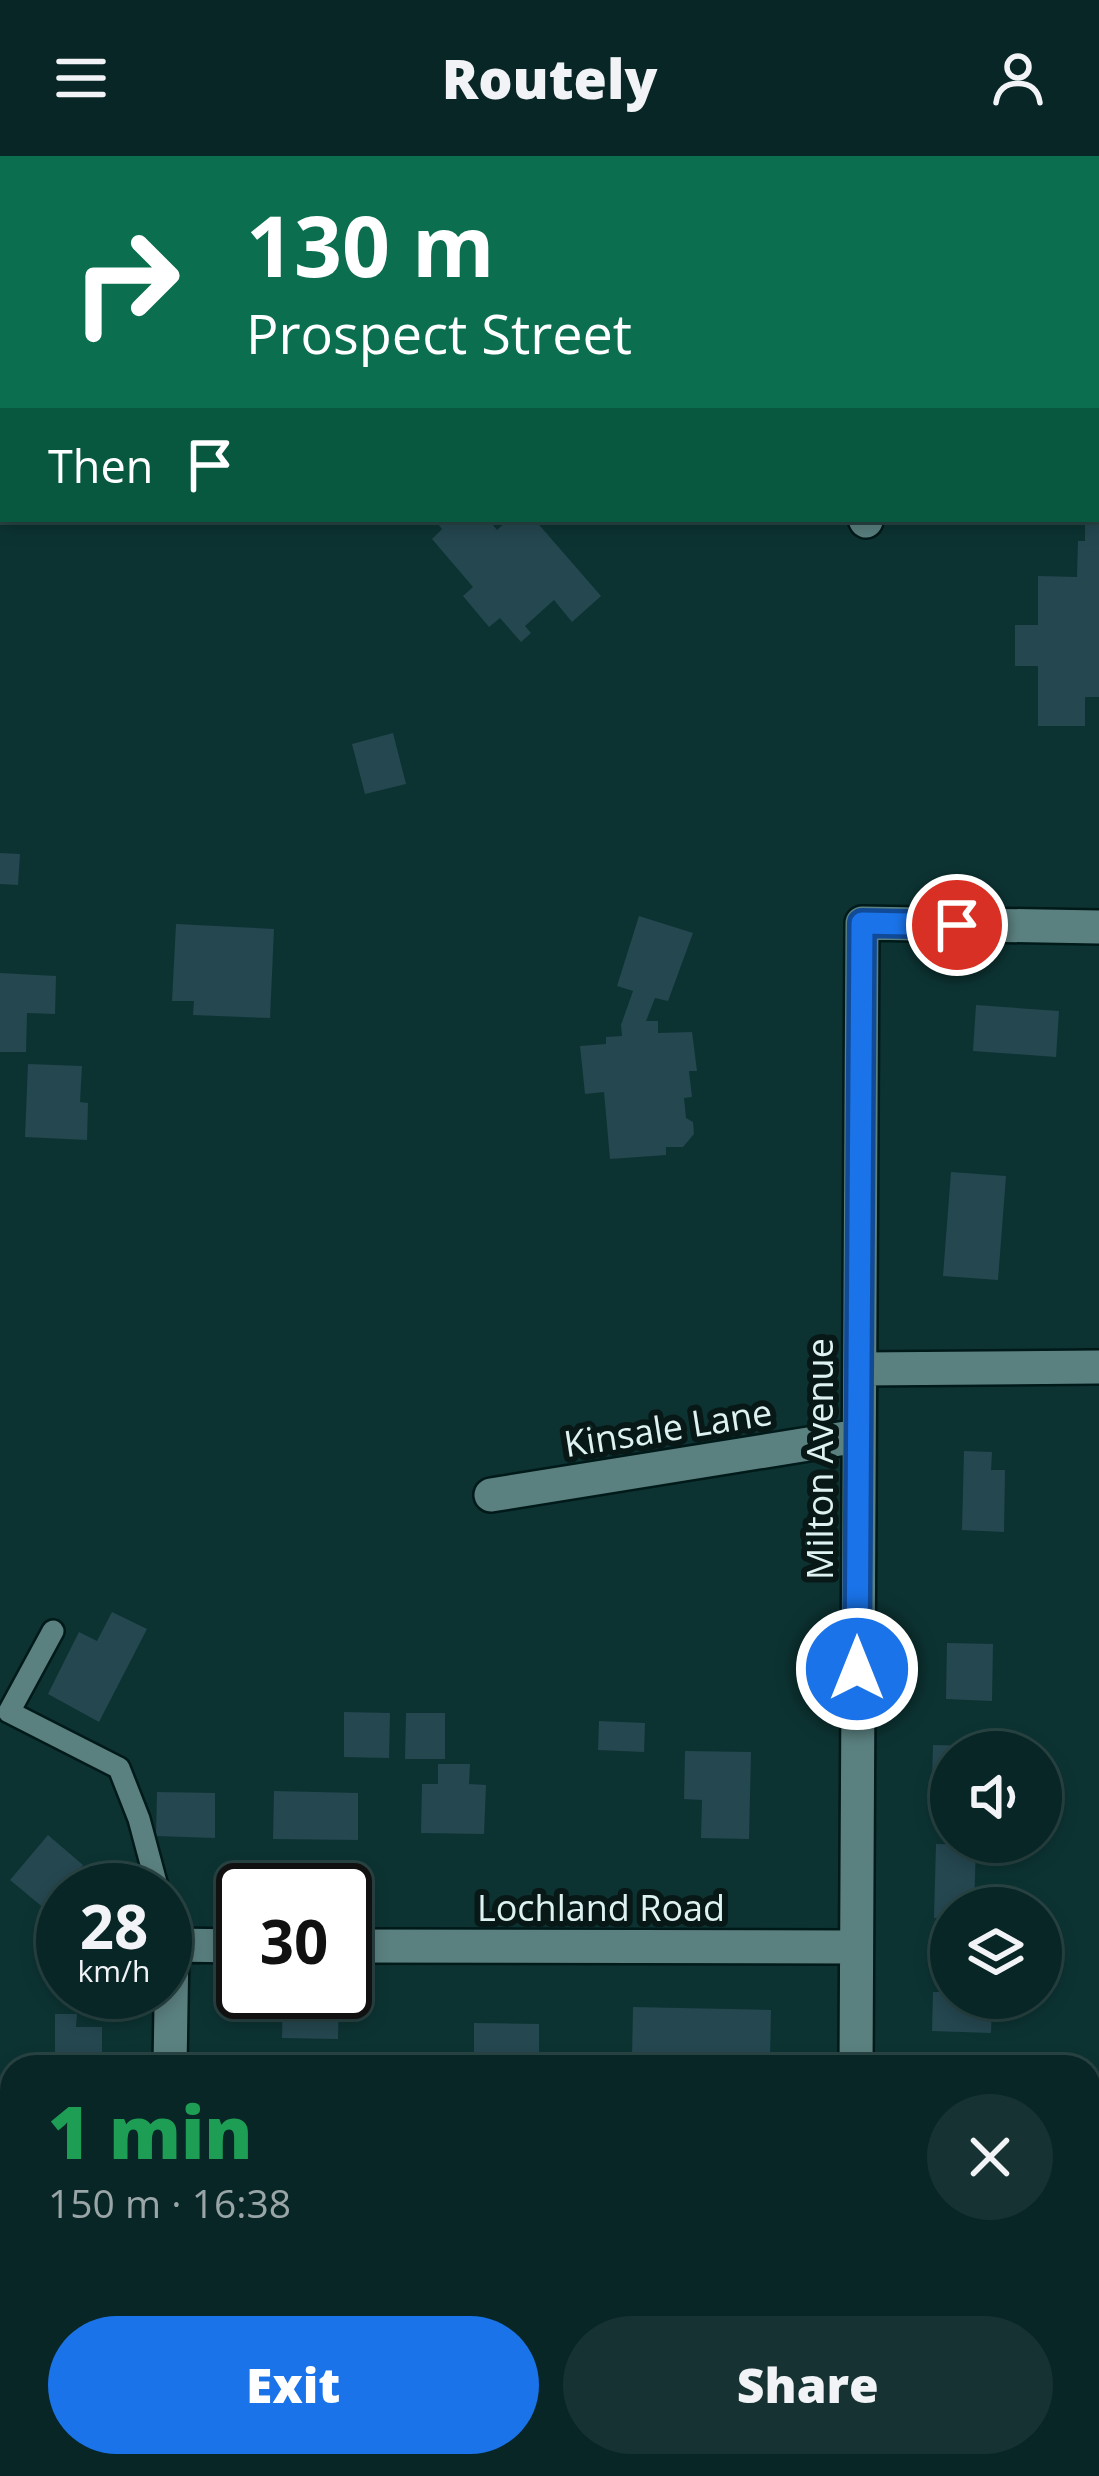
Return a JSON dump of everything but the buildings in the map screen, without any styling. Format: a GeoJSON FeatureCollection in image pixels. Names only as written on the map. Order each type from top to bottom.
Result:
{"type":"FeatureCollection","features":[{"type":"Feature","properties":{"kind":"street","name":"Milton Avenue"},"geometry":{"type":"LineString","coordinates":[[856,2055],[862,923],[1099,927]]}},
{"type":"Feature","properties":{"kind":"street"},"geometry":{"type":"LineString","coordinates":[[860,1370],[1099,1367]]}},
{"type":"Feature","properties":{"kind":"street","name":"Kinsale Lane"},"geometry":{"type":"LineString","coordinates":[[490,1495],[858,1436]]}},
{"type":"Feature","properties":{"kind":"street","name":"Lochland Road"},"geometry":{"type":"LineString","coordinates":[[372,1946],[856,1947]]}},
{"type":"Feature","properties":{"kind":"street"},"geometry":{"type":"LineString","coordinates":[[170,2019],[170,2055]]}},
{"type":"Feature","properties":{"kind":"lane"},"geometry":{"type":"LineString","coordinates":[[53,1631],[9,1712],[119,1768],[151,1863]]}},
{"type":"Feature","properties":{"kind":"route"},"geometry":{"type":"LineString","coordinates":[[857,1669],[862,923],[957,925]]}}]}
